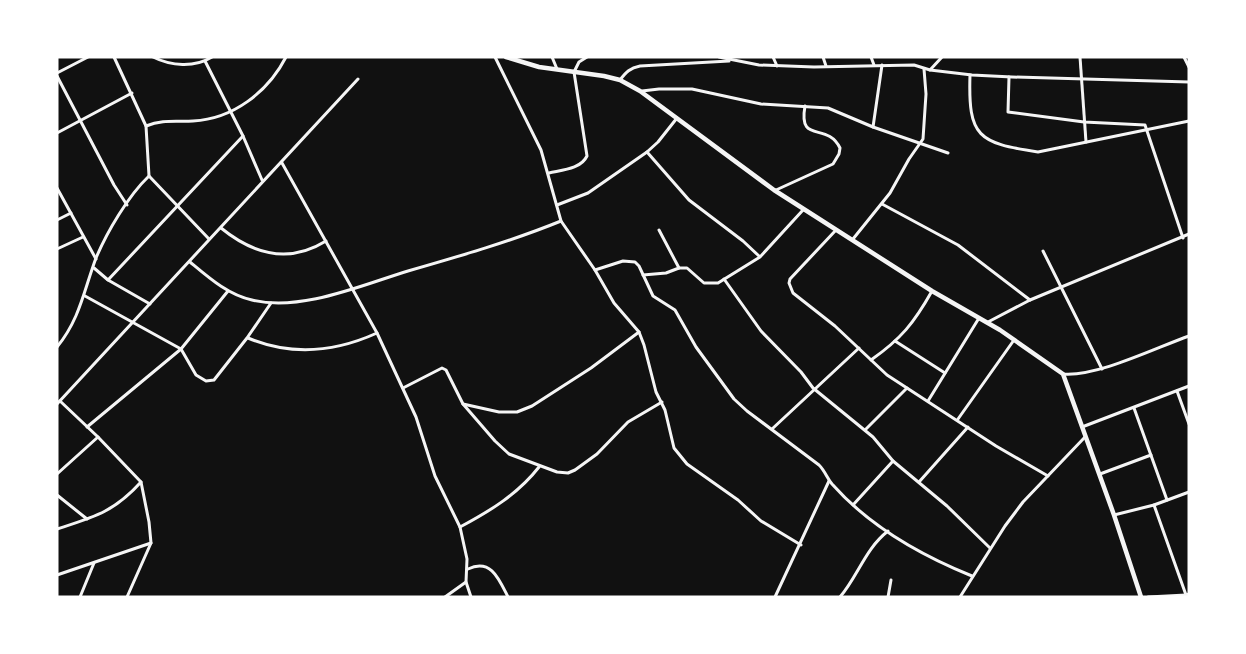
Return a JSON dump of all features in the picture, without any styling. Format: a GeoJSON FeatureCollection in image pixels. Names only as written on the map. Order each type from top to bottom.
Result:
{"type":"FeatureCollection","features":[{"type":"Feature","properties":{"kind":"street"},"geometry":{"type":"LineString","coordinates":[[88,57],[57,75],[114,186],[127,205]]}},
{"type":"Feature","properties":{"kind":"street"},"geometry":{"type":"LineString","coordinates":[[57,346],[77,316],[107,234],[148,177],[147,126],[114,57]]}},
{"type":"Feature","properties":{"kind":"street"},"geometry":{"type":"LineString","coordinates":[[153,57],[170,64],[183,65],[205,61],[212,57]]}},
{"type":"Feature","properties":{"kind":"street"},"geometry":{"type":"LineString","coordinates":[[147,126],[172,120],[204,120],[230,111],[255,96],[271,82],[286,57]]}},
{"type":"Feature","properties":{"kind":"street"},"geometry":{"type":"LineString","coordinates":[[495,57],[541,150],[561,221],[595,270],[614,303],[639,332],[656,392],[668,420],[670,440],[678,456],[698,473],[738,500],[761,521],[801,545]]}},
{"type":"Feature","properties":{"kind":"street"},"geometry":{"type":"LineString","coordinates":[[506,57],[557,70],[604,76],[640,91],[774,190],[932,291],[988,322],[1064,374],[1086,374],[1189,336]]}},
{"type":"Feature","properties":{"kind":"street"},"geometry":{"type":"LineString","coordinates":[[552,57],[557,70]]}},
{"type":"Feature","properties":{"kind":"street"},"geometry":{"type":"LineString","coordinates":[[549,173],[582,164],[587,156],[574,72],[579,62],[587,57]]}},
{"type":"Feature","properties":{"kind":"street"},"geometry":{"type":"LineString","coordinates":[[719,57],[732,61]]}},
{"type":"Feature","properties":{"kind":"street"},"geometry":{"type":"LineString","coordinates":[[773,57],[777,66]]}},
{"type":"Feature","properties":{"kind":"street"},"geometry":{"type":"LineString","coordinates":[[822,57],[826,66]]}},
{"type":"Feature","properties":{"kind":"street"},"geometry":{"type":"LineString","coordinates":[[871,57],[874,65]]}},
{"type":"Feature","properties":{"kind":"street"},"geometry":{"type":"LineString","coordinates":[[912,57],[914,65]]}},
{"type":"Feature","properties":{"kind":"street"},"geometry":{"type":"LineString","coordinates":[[930,70],[942,57]]}},
{"type":"Feature","properties":{"kind":"street"},"geometry":{"type":"LineString","coordinates":[[1080,57],[1086,142]]}},
{"type":"Feature","properties":{"kind":"street"},"geometry":{"type":"LineString","coordinates":[[1184,57],[1189,67]]}},
{"type":"Feature","properties":{"kind":"street"},"geometry":{"type":"LineString","coordinates":[[205,61],[243,136],[262,180]]}},
{"type":"Feature","properties":{"kind":"street"},"geometry":{"type":"LineString","coordinates":[[620,81],[626,72],[640,66],[732,61],[777,66],[914,65],[924,69],[970,75],[1189,82]]}},
{"type":"Feature","properties":{"kind":"street"},"geometry":{"type":"LineString","coordinates":[[873,127],[882,65]]}},
{"type":"Feature","properties":{"kind":"street"},"geometry":{"type":"LineString","coordinates":[[851,241],[890,194],[920,142],[925,122],[924,69]]}},
{"type":"Feature","properties":{"kind":"street"},"geometry":{"type":"LineString","coordinates":[[970,75],[970,114],[974,126],[986,139],[998,144],[1038,152],[1189,121]]}},
{"type":"Feature","properties":{"kind":"street"},"geometry":{"type":"LineString","coordinates":[[1009,77],[1008,112],[1084,122],[1145,125],[1183,238]]}},
{"type":"Feature","properties":{"kind":"street"},"geometry":{"type":"LineString","coordinates":[[127,597],[151,543],[141,482],[98,437],[59,403],[221,228],[262,180],[282,163],[358,79]]}},
{"type":"Feature","properties":{"kind":"street"},"geometry":{"type":"LineString","coordinates":[[640,91],[658,88],[692,89],[754,103],[805,106],[836,111],[873,127],[948,153]]}},
{"type":"Feature","properties":{"kind":"street"},"geometry":{"type":"LineString","coordinates":[[57,133],[132,93]]}},
{"type":"Feature","properties":{"kind":"street"},"geometry":{"type":"LineString","coordinates":[[774,190],[833,164],[839,154],[840,148],[832,137],[815,132],[805,125],[803,119],[805,106]]}},
{"type":"Feature","properties":{"kind":"street"},"geometry":{"type":"LineString","coordinates":[[557,205],[588,194],[647,152],[677,118]]}},
{"type":"Feature","properties":{"kind":"street"},"geometry":{"type":"LineString","coordinates":[[108,280],[243,136]]}},
{"type":"Feature","properties":{"kind":"street"},"geometry":{"type":"LineString","coordinates":[[647,152],[689,200],[760,257]]}},
{"type":"Feature","properties":{"kind":"street"},"geometry":{"type":"LineString","coordinates":[[282,163],[377,333],[424,436],[435,476],[460,527],[468,569],[466,582],[471,597]]}},
{"type":"Feature","properties":{"kind":"street"},"geometry":{"type":"LineString","coordinates":[[148,177],[209,239]]}},
{"type":"Feature","properties":{"kind":"street"},"geometry":{"type":"LineString","coordinates":[[57,188],[96,259]]}},
{"type":"Feature","properties":{"kind":"street"},"geometry":{"type":"LineString","coordinates":[[882,204],[958,245],[1030,300]]}},
{"type":"Feature","properties":{"kind":"street"},"geometry":{"type":"LineString","coordinates":[[643,274],[666,273],[679,268],[687,268],[704,284],[712,284],[760,257],[803,209]]}},
{"type":"Feature","properties":{"kind":"street"},"geometry":{"type":"LineString","coordinates":[[57,220],[71,213]]}},
{"type":"Feature","properties":{"kind":"street"},"geometry":{"type":"LineString","coordinates":[[190,262],[228,291],[250,300],[271,303],[304,301],[472,252],[561,221]]}},
{"type":"Feature","properties":{"kind":"street"},"geometry":{"type":"LineString","coordinates":[[221,228],[246,246],[270,253],[298,253],[314,249],[326,242]]}},
{"type":"Feature","properties":{"kind":"street"},"geometry":{"type":"LineString","coordinates":[[659,230],[679,268]]}},
{"type":"Feature","properties":{"kind":"street"},"geometry":{"type":"LineString","coordinates":[[836,230],[794,274],[789,283],[793,293],[907,388],[1048,476]]}},
{"type":"Feature","properties":{"kind":"street"},"geometry":{"type":"LineString","coordinates":[[988,322],[1030,300],[1189,234]]}},
{"type":"Feature","properties":{"kind":"street"},"geometry":{"type":"LineString","coordinates":[[57,249],[82,237]]}},
{"type":"Feature","properties":{"kind":"street"},"geometry":{"type":"LineString","coordinates":[[1043,251],[1102,369]]}},
{"type":"Feature","properties":{"kind":"street"},"geometry":{"type":"LineString","coordinates":[[595,270],[630,261],[639,266],[653,296],[675,310],[696,346],[735,399],[819,465],[830,482],[853,505],[921,554],[972,576]]}},
{"type":"Feature","properties":{"kind":"street"},"geometry":{"type":"LineString","coordinates":[[93,268],[108,280],[150,304]]}},
{"type":"Feature","properties":{"kind":"street"},"geometry":{"type":"LineString","coordinates":[[724,279],[761,332],[801,372],[813,388],[865,430],[893,461],[990,548]]}},
{"type":"Feature","properties":{"kind":"street"},"geometry":{"type":"LineString","coordinates":[[87,427],[181,349],[228,291]]}},
{"type":"Feature","properties":{"kind":"street"},"geometry":{"type":"LineString","coordinates":[[871,360],[895,341],[915,320],[932,291]]}},
{"type":"Feature","properties":{"kind":"street"},"geometry":{"type":"LineString","coordinates":[[85,297],[181,349],[196,375],[206,381],[214,380],[248,338],[271,303]]}},
{"type":"Feature","properties":{"kind":"street"},"geometry":{"type":"LineString","coordinates":[[928,401],[979,318]]}},
{"type":"Feature","properties":{"kind":"street"},"geometry":{"type":"LineString","coordinates":[[463,404],[499,412],[517,412],[532,406],[591,368],[639,332]]}},
{"type":"Feature","properties":{"kind":"street"},"geometry":{"type":"LineString","coordinates":[[248,338],[278,347],[323,350],[357,342],[377,333]]}},
{"type":"Feature","properties":{"kind":"street"},"geometry":{"type":"LineString","coordinates":[[958,420],[1014,339]]}},
{"type":"Feature","properties":{"kind":"street"},"geometry":{"type":"LineString","coordinates":[[895,341],[945,373]]}},
{"type":"Feature","properties":{"kind":"street"},"geometry":{"type":"LineString","coordinates":[[772,429],[813,388],[859,348]]}},
{"type":"Feature","properties":{"kind":"street"},"geometry":{"type":"LineString","coordinates":[[403,388],[442,368],[446,370],[463,404],[509,454],[539,467],[568,473],[597,454],[628,422],[662,402]]}},
{"type":"Feature","properties":{"kind":"street"},"geometry":{"type":"LineString","coordinates":[[1064,374],[1114,515],[1140,597]]}},
{"type":"Feature","properties":{"kind":"street"},"geometry":{"type":"LineString","coordinates":[[1082,427],[1189,386]]}},
{"type":"Feature","properties":{"kind":"street"},"geometry":{"type":"LineString","coordinates":[[865,430],[907,388]]}},
{"type":"Feature","properties":{"kind":"street"},"geometry":{"type":"LineString","coordinates":[[1177,391],[1189,424]]}},
{"type":"Feature","properties":{"kind":"street"},"geometry":{"type":"LineString","coordinates":[[1134,408],[1167,500]]}},
{"type":"Feature","properties":{"kind":"street"},"geometry":{"type":"LineString","coordinates":[[919,482],[968,427]]}},
{"type":"Feature","properties":{"kind":"street"},"geometry":{"type":"LineString","coordinates":[[57,474],[98,437]]}},
{"type":"Feature","properties":{"kind":"street"},"geometry":{"type":"LineString","coordinates":[[960,597],[990,548],[1023,502],[1085,437]]}},
{"type":"Feature","properties":{"kind":"street"},"geometry":{"type":"LineString","coordinates":[[1099,474],[1151,455]]}},
{"type":"Feature","properties":{"kind":"street"},"geometry":{"type":"LineString","coordinates":[[853,505],[893,461]]}},
{"type":"Feature","properties":{"kind":"street"},"geometry":{"type":"LineString","coordinates":[[460,527],[512,495],[539,467]]}},
{"type":"Feature","properties":{"kind":"street"},"geometry":{"type":"LineString","coordinates":[[57,529],[116,506],[141,482]]}},
{"type":"Feature","properties":{"kind":"street"},"geometry":{"type":"LineString","coordinates":[[775,597],[830,482]]}},
{"type":"Feature","properties":{"kind":"street"},"geometry":{"type":"LineString","coordinates":[[1114,515],[1154,505],[1189,492]]}},
{"type":"Feature","properties":{"kind":"street"},"geometry":{"type":"LineString","coordinates":[[57,495],[87,519]]}},
{"type":"Feature","properties":{"kind":"street"},"geometry":{"type":"LineString","coordinates":[[1149,597],[1187,595],[1154,505]]}},
{"type":"Feature","properties":{"kind":"street"},"geometry":{"type":"LineString","coordinates":[[840,597],[872,545],[888,531]]}},
{"type":"Feature","properties":{"kind":"street"},"geometry":{"type":"LineString","coordinates":[[57,575],[151,543]]}},
{"type":"Feature","properties":{"kind":"street"},"geometry":{"type":"LineString","coordinates":[[80,597],[94,562]]}},
{"type":"Feature","properties":{"kind":"street"},"geometry":{"type":"LineString","coordinates":[[468,569],[476,566],[489,568],[508,597]]}},
{"type":"Feature","properties":{"kind":"street"},"geometry":{"type":"LineString","coordinates":[[888,597],[891,580]]}},
{"type":"Feature","properties":{"kind":"street"},"geometry":{"type":"LineString","coordinates":[[446,597],[466,582]]}}]}
